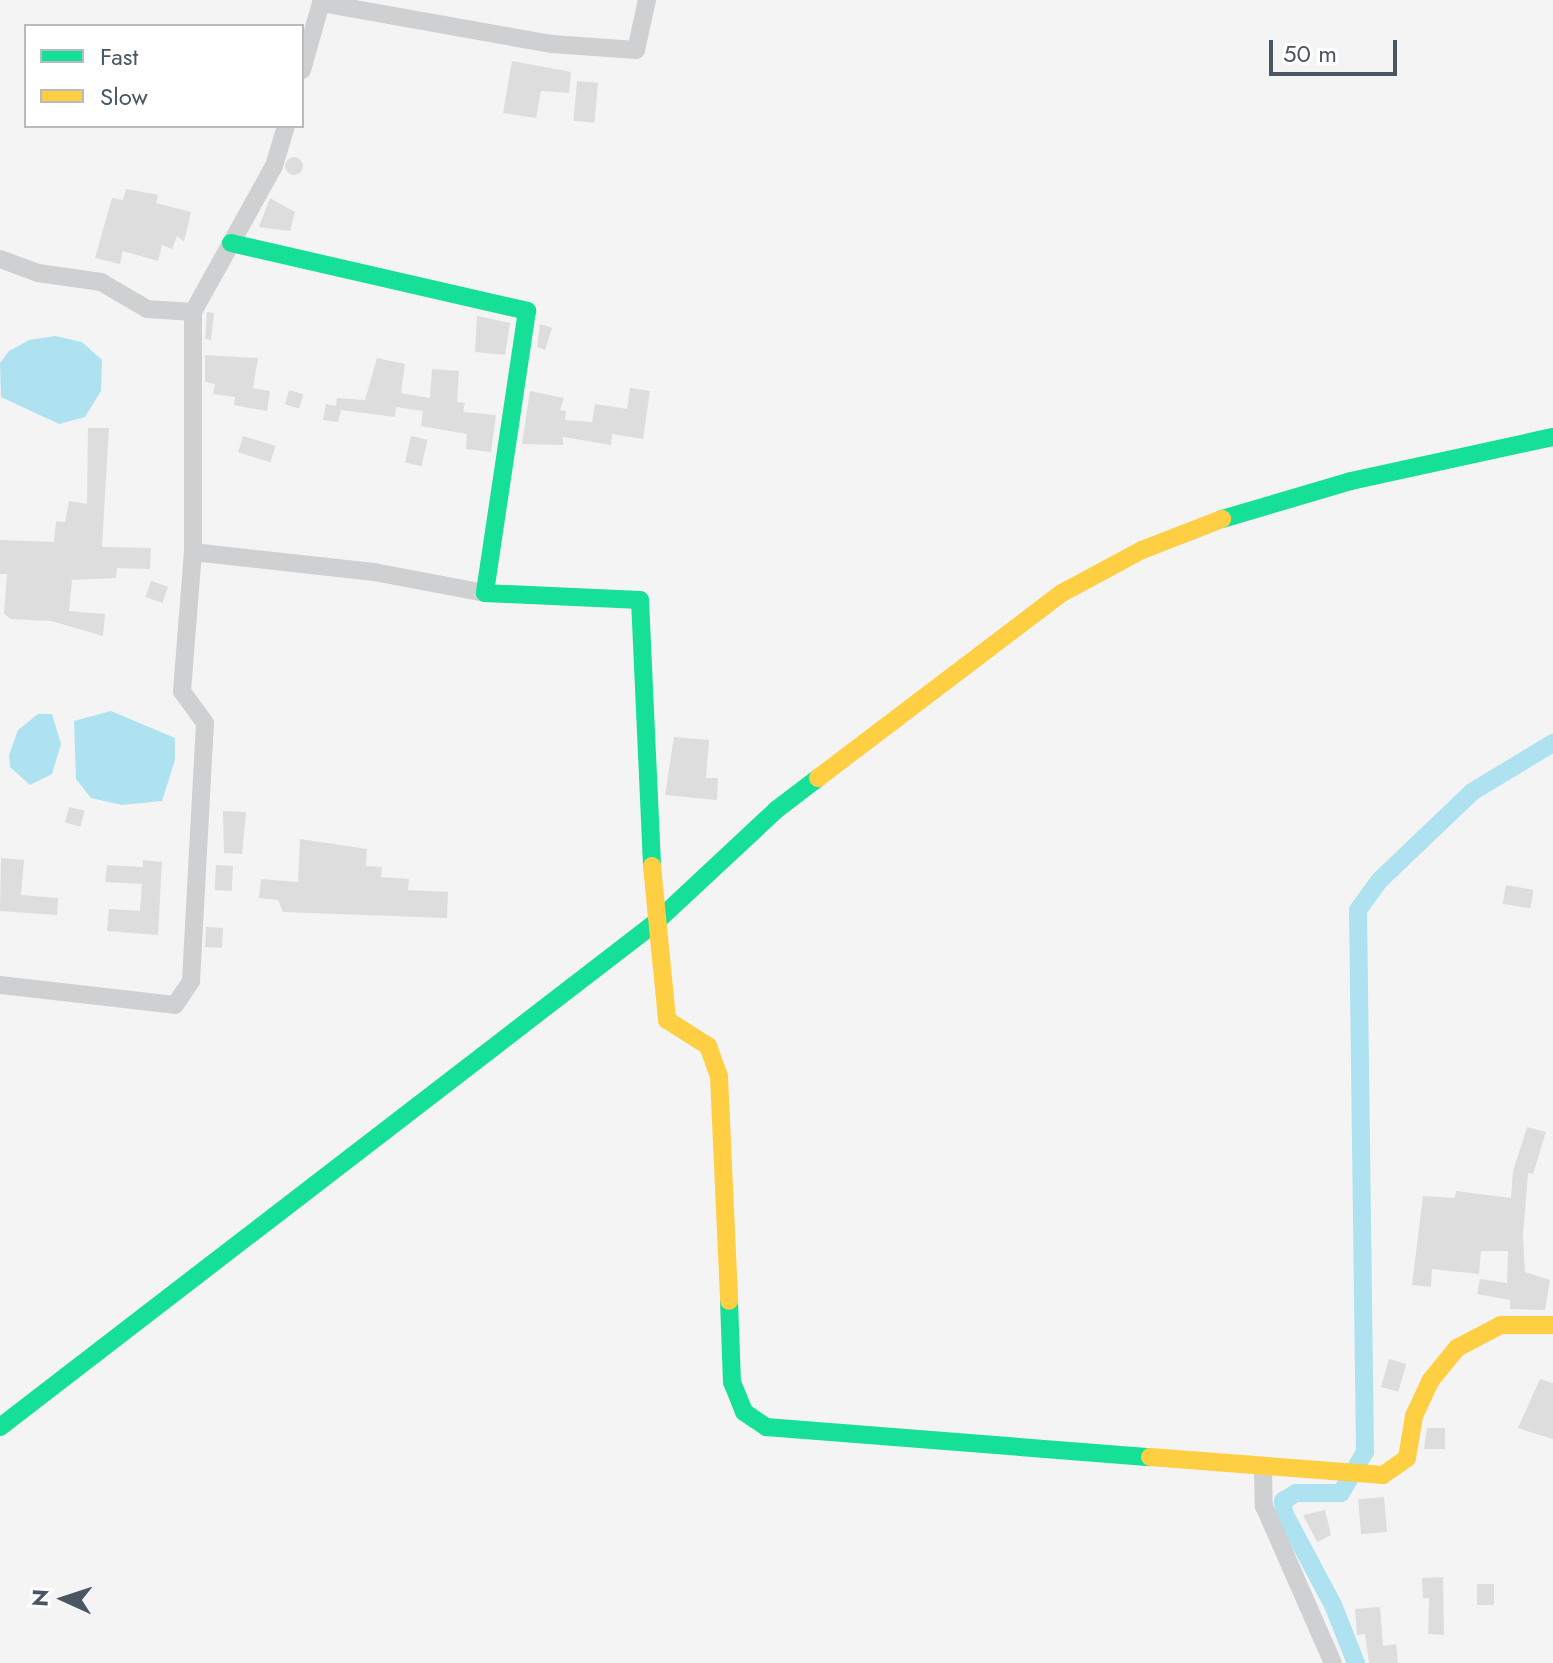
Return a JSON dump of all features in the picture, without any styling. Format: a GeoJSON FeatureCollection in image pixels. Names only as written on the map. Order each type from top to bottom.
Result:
{"type":"FeatureCollection","features":[{"type":"Feature","properties":{"kind":"street"},"geometry":{"type":"LineString","coordinates":[[304,63],[321,3],[552,44],[636,50],[647,0]]}},
{"type":"Feature","properties":{"kind":"street"},"geometry":{"type":"LineString","coordinates":[[0,985],[175,1005],[191,981],[205,723],[182,691],[193,552],[193,312],[274,166],[285,128]]}},
{"type":"Feature","properties":{"kind":"street"},"geometry":{"type":"LineString","coordinates":[[231,243],[527,311],[485,593]]}},
{"type":"Feature","properties":{"kind":"street"},"geometry":{"type":"LineString","coordinates":[[0,259],[38,273],[101,282],[147,309],[193,312]]}},
{"type":"Feature","properties":{"kind":"street"},"geometry":{"type":"LineString","coordinates":[[0,1427],[655,923],[776,810],[1062,593],[1142,550],[1216,521],[1351,481],[1553,437]]}},
{"type":"Feature","properties":{"kind":"street"},"geometry":{"type":"LineString","coordinates":[[193,552],[374,572],[485,593],[640,600],[655,923],[667,1020],[708,1046],[719,1077],[732,1382],[744,1412],[766,1427],[1383,1475],[1407,1458],[1414,1416],[1430,1381],[1457,1348],[1501,1325],[1553,1325]]}},
{"type":"Feature","properties":{"kind":"street"},"geometry":{"type":"LineString","coordinates":[[1270,1468],[1264,1506],[1333,1663]]}},
{"type":"Feature","properties":{"kind":"water"},"geometry":{"type":"Polygon","coordinates":[[[55,336],[82,342],[102,360],[101,391],[85,417],[59,424],[1,397],[0,363],[9,351],[29,340],[55,336]]]}},
{"type":"Feature","properties":{"kind":"water"},"geometry":{"type":"Polygon","coordinates":[[[111,711],[175,738],[175,760],[162,801],[122,805],[91,798],[76,779],[74,721],[111,711]]]}},
{"type":"Feature","properties":{"kind":"water"},"geometry":{"type":"Polygon","coordinates":[[[38,714],[52,714],[61,744],[52,774],[30,785],[10,767],[9,755],[18,730],[38,714]]]}},
{"type":"Feature","properties":{"kind":"building"},"geometry":{"type":"Polygon","coordinates":[[[512,61],[571,72],[569,93],[541,91],[536,118],[503,113],[512,61]]]}},
{"type":"Feature","properties":{"kind":"building"},"geometry":{"type":"Polygon","coordinates":[[[577,81],[598,83],[594,123],[574,121],[577,81]]]}},
{"type":"Feature","properties":{"kind":"building"},"geometry":{"type":"Polygon","coordinates":[[[294,157],[303,166],[294,175],[285,166],[294,157]]]}},
{"type":"Feature","properties":{"kind":"building"},"geometry":{"type":"Polygon","coordinates":[[[126,189],[158,195],[156,203],[191,212],[184,242],[177,236],[172,249],[162,245],[158,261],[123,251],[120,264],[95,258],[112,198],[123,200],[126,189]]]}},
{"type":"Feature","properties":{"kind":"building"},"geometry":{"type":"Polygon","coordinates":[[[270,198],[295,212],[290,231],[259,227],[270,198]]]}},
{"type":"Feature","properties":{"kind":"building"},"geometry":{"type":"Polygon","coordinates":[[[207,312],[214,313],[211,340],[205,339],[207,312]]]}},
{"type":"Feature","properties":{"kind":"building"},"geometry":{"type":"Polygon","coordinates":[[[477,316],[510,323],[505,355],[475,352],[477,316]]]}},
{"type":"Feature","properties":{"kind":"building"},"geometry":{"type":"Polygon","coordinates":[[[540,324],[552,328],[545,350],[537,347],[540,324]]]}},
{"type":"Feature","properties":{"kind":"building"},"geometry":{"type":"Polygon","coordinates":[[[205,355],[258,358],[253,388],[270,391],[267,411],[234,405],[235,397],[213,394],[215,384],[205,382],[205,355]]]}},
{"type":"Feature","properties":{"kind":"building"},"geometry":{"type":"Polygon","coordinates":[[[377,358],[405,364],[401,393],[430,398],[432,369],[459,371],[457,402],[465,403],[463,412],[496,415],[491,452],[466,449],[467,434],[421,426],[423,411],[396,407],[395,417],[341,410],[338,422],[323,420],[326,404],[336,406],[337,398],[365,400],[377,358]]]}},
{"type":"Feature","properties":{"kind":"building"},"geometry":{"type":"Polygon","coordinates":[[[630,388],[650,391],[643,439],[612,434],[611,445],[563,437],[563,445],[522,444],[530,391],[564,398],[560,410],[566,411],[565,420],[592,422],[595,404],[627,409],[630,388]]]}},
{"type":"Feature","properties":{"kind":"building"},"geometry":{"type":"Polygon","coordinates":[[[289,390],[303,394],[299,409],[285,404],[289,390]]]}},
{"type":"Feature","properties":{"kind":"building"},"geometry":{"type":"Polygon","coordinates":[[[88,428],[109,428],[102,547],[151,548],[150,569],[117,568],[116,578],[72,580],[69,611],[105,614],[103,636],[51,621],[11,619],[4,614],[7,574],[0,574],[0,540],[54,542],[56,521],[65,522],[69,501],[87,504],[88,428]]]}},
{"type":"Feature","properties":{"kind":"building"},"geometry":{"type":"Polygon","coordinates":[[[243,436],[276,446],[271,462],[238,452],[243,436]]]}},
{"type":"Feature","properties":{"kind":"building"},"geometry":{"type":"Polygon","coordinates":[[[411,436],[428,440],[421,466],[405,462],[411,436]]]}},
{"type":"Feature","properties":{"kind":"building"},"geometry":{"type":"Polygon","coordinates":[[[151,581],[168,587],[162,603],[145,597],[151,581]]]}},
{"type":"Feature","properties":{"kind":"building"},"geometry":{"type":"Polygon","coordinates":[[[674,737],[709,740],[706,778],[718,778],[717,800],[665,795],[674,737]]]}},
{"type":"Feature","properties":{"kind":"building"},"geometry":{"type":"Polygon","coordinates":[[[69,807],[85,811],[81,826],[65,823],[69,807]]]}},
{"type":"Feature","properties":{"kind":"building"},"geometry":{"type":"Polygon","coordinates":[[[223,811],[246,812],[242,854],[224,853],[223,811]]]}},
{"type":"Feature","properties":{"kind":"building"},"geometry":{"type":"Polygon","coordinates":[[[300,839],[367,849],[366,866],[382,867],[381,877],[409,879],[408,890],[448,892],[447,918],[283,912],[278,900],[259,898],[261,879],[298,882],[300,839]]]}},
{"type":"Feature","properties":{"kind":"building"},"geometry":{"type":"Polygon","coordinates":[[[1,858],[24,860],[21,895],[58,898],[57,915],[0,911],[1,858]]]}},
{"type":"Feature","properties":{"kind":"building"},"geometry":{"type":"Polygon","coordinates":[[[143,860],[162,862],[158,935],[107,931],[109,909],[140,911],[142,884],[105,882],[107,865],[143,867],[143,860]]]}},
{"type":"Feature","properties":{"kind":"building"},"geometry":{"type":"Polygon","coordinates":[[[216,865],[233,866],[232,891],[215,890],[216,865]]]}},
{"type":"Feature","properties":{"kind":"building"},"geometry":{"type":"Polygon","coordinates":[[[1506,885],[1534,890],[1530,909],[1503,904],[1506,885]]]}},
{"type":"Feature","properties":{"kind":"building"},"geometry":{"type":"Polygon","coordinates":[[[206,927],[223,928],[222,948],[205,947],[206,927]]]}},
{"type":"Feature","properties":{"kind":"building"},"geometry":{"type":"Polygon","coordinates":[[[1527,1127],[1546,1132],[1533,1174],[1528,1173],[1523,1236],[1525,1272],[1550,1280],[1545,1310],[1510,1309],[1510,1300],[1477,1294],[1480,1279],[1507,1283],[1508,1251],[1481,1251],[1479,1274],[1432,1269],[1431,1287],[1412,1285],[1423,1196],[1455,1198],[1456,1191],[1511,1198],[1513,1171],[1527,1127]]]}},
{"type":"Feature","properties":{"kind":"building"},"geometry":{"type":"Polygon","coordinates":[[[1389,1359],[1406,1364],[1398,1392],[1381,1387],[1389,1359]]]}},
{"type":"Feature","properties":{"kind":"building"},"geometry":{"type":"Polygon","coordinates":[[[1540,1379],[1553,1383],[1553,1439],[1518,1428],[1540,1379]]]}},
{"type":"Feature","properties":{"kind":"building"},"geometry":{"type":"Polygon","coordinates":[[[1427,1428],[1445,1428],[1445,1449],[1424,1449],[1427,1428]]]}},
{"type":"Feature","properties":{"kind":"building"},"geometry":{"type":"Polygon","coordinates":[[[1384,1497],[1387,1532],[1361,1534],[1358,1499],[1384,1497]]]}},
{"type":"Feature","properties":{"kind":"building"},"geometry":{"type":"Polygon","coordinates":[[[1325,1510],[1331,1535],[1317,1542],[1303,1515],[1325,1510]]]}},
{"type":"Feature","properties":{"kind":"building"},"geometry":{"type":"Polygon","coordinates":[[[1443,1577],[1444,1635],[1428,1634],[1429,1598],[1423,1598],[1422,1578],[1443,1577]]]}},
{"type":"Feature","properties":{"kind":"building"},"geometry":{"type":"Polygon","coordinates":[[[1477,1584],[1494,1584],[1494,1605],[1477,1605],[1477,1584]]]}},
{"type":"Feature","properties":{"kind":"building"},"geometry":{"type":"Polygon","coordinates":[[[1380,1607],[1383,1646],[1396,1644],[1398,1663],[1369,1663],[1365,1634],[1357,1635],[1355,1609],[1380,1607]]]}},
{"type":"Feature","properties":{"kind":"waterway"},"geometry":{"type":"LineString","coordinates":[[1356,1663],[1333,1605],[1284,1513],[1283,1501],[1296,1493],[1341,1493],[1365,1452],[1358,910],[1380,880],[1472,792],[1553,743]]}},
{"type":"Feature","properties":{"kind":"traffic: fast"},"geometry":{"type":"LineString","coordinates":[[231,243],[527,311],[485,593],[640,600],[652,866]]}},
{"type":"Feature","properties":{"kind":"traffic: fast"},"geometry":{"type":"LineString","coordinates":[[1222,519],[1351,481],[1553,437]]}},
{"type":"Feature","properties":{"kind":"traffic: fast"},"geometry":{"type":"LineString","coordinates":[[0,1427],[655,923],[776,810],[818,778]]}},
{"type":"Feature","properties":{"kind":"traffic: fast"},"geometry":{"type":"LineString","coordinates":[[729,1301],[732,1382],[744,1412],[766,1427],[1150,1457]]}},
{"type":"Feature","properties":{"kind":"traffic: slow"},"geometry":{"type":"LineString","coordinates":[[818,778],[1062,593],[1142,550],[1222,519]]}},
{"type":"Feature","properties":{"kind":"traffic: slow"},"geometry":{"type":"LineString","coordinates":[[652,866],[667,1020],[708,1046],[719,1077],[729,1301]]}},
{"type":"Feature","properties":{"kind":"traffic: slow"},"geometry":{"type":"LineString","coordinates":[[1150,1457],[1383,1475],[1407,1458],[1414,1416],[1430,1381],[1457,1348],[1501,1325],[1553,1325]]}}]}
